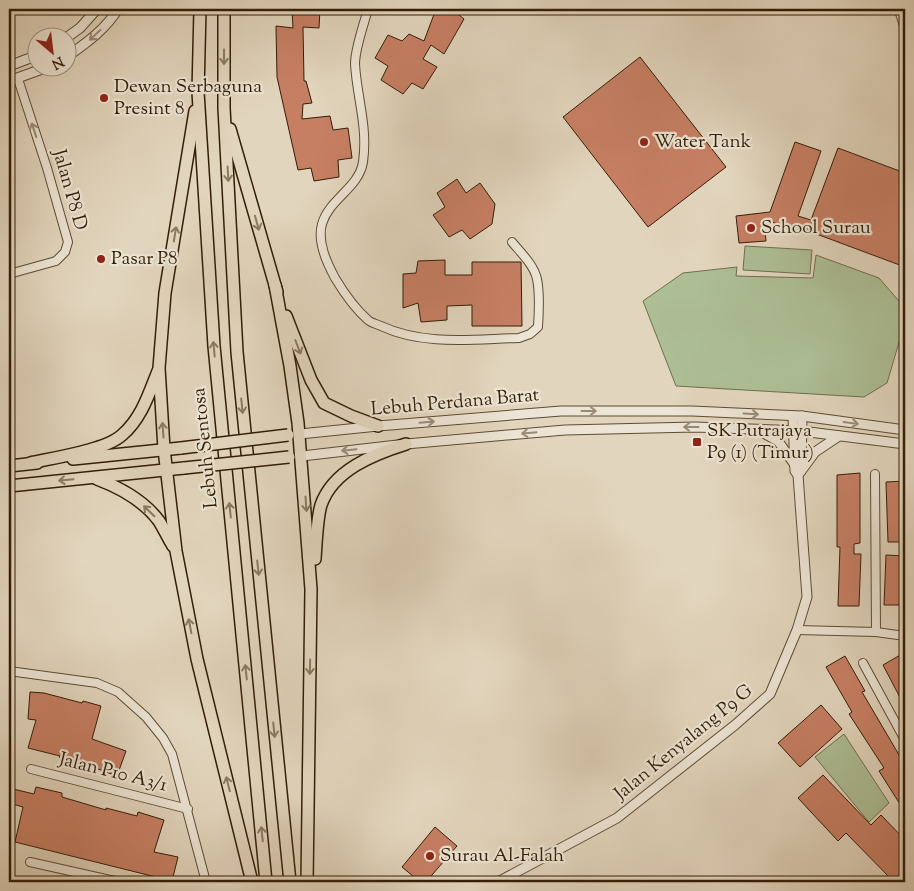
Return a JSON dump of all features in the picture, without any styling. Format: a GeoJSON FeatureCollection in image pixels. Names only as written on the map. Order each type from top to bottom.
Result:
{"type":"FeatureCollection","features":[{"type":"Feature","properties":{"kind":"main road","name":"Lebuh Sentosa"},"geometry":{"type":"LineString","coordinates":[[200,9],[198,92],[214,346],[266,882]]}},
{"type":"Feature","properties":{"kind":"main road"},"geometry":{"type":"LineString","coordinates":[[224,9],[224,108],[237,352],[290,882]]}},
{"type":"Feature","properties":{"kind":"main road"},"geometry":{"type":"LineString","coordinates":[[198,92],[165,293],[159,368],[164,449],[176,552],[197,659],[252,882]]}},
{"type":"Feature","properties":{"kind":"main road"},"geometry":{"type":"LineString","coordinates":[[224,108],[275,285],[308,372],[324,404],[378,426]]}},
{"type":"Feature","properties":{"kind":"main road"},"geometry":{"type":"LineString","coordinates":[[275,285],[290,366],[294,435],[302,456],[311,589],[307,882]]}},
{"type":"Feature","properties":{"kind":"main road"},"geometry":{"type":"LineString","coordinates":[[30,463],[100,446],[121,437],[134,423],[159,368]]}},
{"type":"Feature","properties":{"kind":"main road","name":"Lebuh Perdana Barat"},"geometry":{"type":"LineString","coordinates":[[9,466],[294,435]]}},
{"type":"Feature","properties":{"kind":"main road"},"geometry":{"type":"LineString","coordinates":[[311,589],[321,506],[332,485],[365,459],[406,444]]}},
{"type":"Feature","properties":{"kind":"main road","name":"Lebuh Perdana Barat"},"geometry":{"type":"LineString","coordinates":[[9,486],[302,456]]}},
{"type":"Feature","properties":{"kind":"main road"},"geometry":{"type":"LineString","coordinates":[[92,478],[116,486],[135,498],[158,521],[176,552]]}},
{"type":"Feature","properties":{"kind":"street"},"geometry":{"type":"LineString","coordinates":[[78,29],[97,9]]}},
{"type":"Feature","properties":{"kind":"street"},"geometry":{"type":"LineString","coordinates":[[78,48],[94,36],[114,16],[118,9]]}},
{"type":"Feature","properties":{"kind":"street"},"geometry":{"type":"LineString","coordinates":[[368,9],[355,62],[365,137],[362,164],[351,186],[326,214],[321,226],[321,244],[330,270],[345,295],[369,321],[396,334],[433,340],[519,338],[530,334],[538,327],[538,286],[537,278],[528,262],[512,242]]}},
{"type":"Feature","properties":{"kind":"street"},"geometry":{"type":"LineString","coordinates":[[899,9],[905,27]]}},
{"type":"Feature","properties":{"kind":"street"},"geometry":{"type":"LineString","coordinates":[[9,66],[28,59]]}},
{"type":"Feature","properties":{"kind":"street"},"geometry":{"type":"LineString","coordinates":[[13,80],[28,74]]}},
{"type":"Feature","properties":{"kind":"street","name":"Jalan P8 D"},"geometry":{"type":"LineString","coordinates":[[9,274],[56,261],[64,252],[68,242],[47,168],[13,80]]}},
{"type":"Feature","properties":{"kind":"street","name":"Lebuh Perdana Barat"},"geometry":{"type":"LineString","coordinates":[[294,435],[561,411],[692,411],[798,416],[905,430]]}},
{"type":"Feature","properties":{"kind":"street","name":"Jalan Kenyalang P9 G"},"geometry":{"type":"LineString","coordinates":[[498,882],[617,818],[735,725],[770,694],[797,630],[807,597],[798,470],[798,416]]}},
{"type":"Feature","properties":{"kind":"street","name":"Lebuh Perdana Barat"},"geometry":{"type":"LineString","coordinates":[[302,456],[406,444],[565,430],[695,427],[797,431],[905,444]]}},
{"type":"Feature","properties":{"kind":"street"},"geometry":{"type":"LineString","coordinates":[[757,429],[778,441],[798,470],[815,452],[838,436]]}},
{"type":"Feature","properties":{"kind":"street"},"geometry":{"type":"LineString","coordinates":[[875,474],[876,632]]}},
{"type":"Feature","properties":{"kind":"street"},"geometry":{"type":"LineString","coordinates":[[797,630],[876,632],[905,636]]}},
{"type":"Feature","properties":{"kind":"street"},"geometry":{"type":"LineString","coordinates":[[863,663],[905,740]]}},
{"type":"Feature","properties":{"kind":"street"},"geometry":{"type":"LineString","coordinates":[[9,671],[97,683],[118,692],[146,717],[163,738],[172,754],[206,882]]}},
{"type":"Feature","properties":{"kind":"street","name":"Jalan P10 A3/1"},"geometry":{"type":"LineString","coordinates":[[31,769],[188,809]]}},
{"type":"Feature","properties":{"kind":"street"},"geometry":{"type":"LineString","coordinates":[[30,862],[119,882]]}},
{"type":"Feature","properties":{"kind":"green space"},"geometry":{"type":"Polygon","coordinates":[[[745,246],[812,250],[810,274],[743,270],[745,246]]]}},
{"type":"Feature","properties":{"kind":"green space"},"geometry":{"type":"Polygon","coordinates":[[[816,255],[879,278],[905,308],[905,322],[887,383],[864,397],[676,386],[643,301],[683,273],[737,267],[736,276],[813,278],[816,255]]]}},
{"type":"Feature","properties":{"kind":"green space"},"geometry":{"type":"Polygon","coordinates":[[[844,734],[889,803],[869,822],[815,757],[844,734]]]}},
{"type":"Feature","properties":{"kind":"building"},"geometry":{"type":"Polygon","coordinates":[[[292,9],[320,9],[319,28],[303,27],[304,81],[306,81],[312,103],[303,104],[302,119],[330,116],[333,130],[348,128],[352,158],[338,160],[339,177],[314,181],[311,168],[298,170],[277,77],[276,26],[293,28],[292,9]]]}},
{"type":"Feature","properties":{"kind":"building"},"geometry":{"type":"Polygon","coordinates":[[[436,9],[446,11],[447,9],[463,9],[459,15],[464,19],[444,54],[431,45],[423,59],[437,67],[423,89],[412,83],[403,94],[381,80],[388,66],[375,58],[388,35],[402,41],[409,34],[424,41],[436,9]]]}},
{"type":"Feature","properties":{"kind":"building","name":"Water Tank"},"geometry":{"type":"Polygon","coordinates":[[[640,57],[726,167],[648,227],[563,117],[640,57]]]}},
{"type":"Feature","properties":{"kind":"building"},"geometry":{"type":"Polygon","coordinates":[[[795,142],[821,151],[798,216],[811,220],[838,148],[905,173],[905,267],[795,226],[793,230],[764,219],[766,241],[739,243],[736,216],[770,212],[795,142]]]}},
{"type":"Feature","properties":{"kind":"building"},"geometry":{"type":"Polygon","coordinates":[[[457,179],[466,193],[480,183],[495,204],[492,224],[470,239],[462,230],[449,237],[433,215],[445,207],[437,193],[457,179]]]}},
{"type":"Feature","properties":{"kind":"building"},"geometry":{"type":"Polygon","coordinates":[[[445,260],[445,275],[472,275],[472,262],[521,262],[522,326],[472,326],[472,305],[447,306],[447,320],[421,322],[418,303],[403,308],[403,274],[416,273],[418,261],[445,260]]]}},
{"type":"Feature","properties":{"kind":"building"},"geometry":{"type":"Polygon","coordinates":[[[860,473],[860,543],[854,544],[854,554],[861,554],[859,606],[838,606],[840,547],[837,547],[837,475],[860,473]]]}},
{"type":"Feature","properties":{"kind":"building"},"geometry":{"type":"Polygon","coordinates":[[[905,481],[905,542],[888,542],[886,482],[905,481]]]}},
{"type":"Feature","properties":{"kind":"building"},"geometry":{"type":"Polygon","coordinates":[[[886,555],[905,556],[905,605],[884,605],[886,555]]]}},
{"type":"Feature","properties":{"kind":"building"},"geometry":{"type":"Polygon","coordinates":[[[902,654],[905,660],[905,707],[883,665],[902,654]]]}},
{"type":"Feature","properties":{"kind":"building"},"geometry":{"type":"Polygon","coordinates":[[[845,656],[865,691],[862,692],[905,765],[905,812],[879,771],[884,768],[849,714],[852,712],[826,667],[845,656]]]}},
{"type":"Feature","properties":{"kind":"building"},"geometry":{"type":"Polygon","coordinates":[[[30,692],[44,693],[101,706],[92,739],[126,751],[117,776],[60,756],[28,748],[36,720],[28,719],[30,692]]]}},
{"type":"Feature","properties":{"kind":"building"},"geometry":{"type":"Polygon","coordinates":[[[821,705],[842,729],[800,767],[778,743],[821,705]]]}},
{"type":"Feature","properties":{"kind":"building"},"geometry":{"type":"Polygon","coordinates":[[[823,775],[871,825],[881,815],[905,840],[905,872],[894,882],[846,833],[838,841],[798,798],[823,775]]]}},
{"type":"Feature","properties":{"kind":"building"},"geometry":{"type":"Polygon","coordinates":[[[36,787],[62,793],[62,797],[106,810],[106,808],[137,816],[138,812],[164,820],[154,852],[178,857],[172,881],[15,842],[23,807],[9,803],[9,788],[34,794],[36,787]]]}},
{"type":"Feature","properties":{"kind":"building","name":"Surau Al-Falah"},"geometry":{"type":"Polygon","coordinates":[[[435,827],[457,846],[426,882],[420,882],[402,867],[435,827]]]}},
{"type":"Feature","properties":{"kind":"place","name":"Dewan Serbaguna Presint 8"},"geometry":{"type":"Point","coordinates":[104,98]}},
{"type":"Feature","properties":{"kind":"place","name":"Water Tank"},"geometry":{"type":"Point","coordinates":[644,142]}},
{"type":"Feature","properties":{"kind":"place","name":"School Surau"},"geometry":{"type":"Point","coordinates":[751,228]}},
{"type":"Feature","properties":{"kind":"place","name":"Pasar P8"},"geometry":{"type":"Point","coordinates":[101,259]}},
{"type":"Feature","properties":{"kind":"place","name":"SK Putrajaya P9 (1) (Timur)"},"geometry":{"type":"Point","coordinates":[697,442]}},
{"type":"Feature","properties":{"kind":"place","name":"Surau Al-Falah"},"geometry":{"type":"Point","coordinates":[430,856]}}]}
